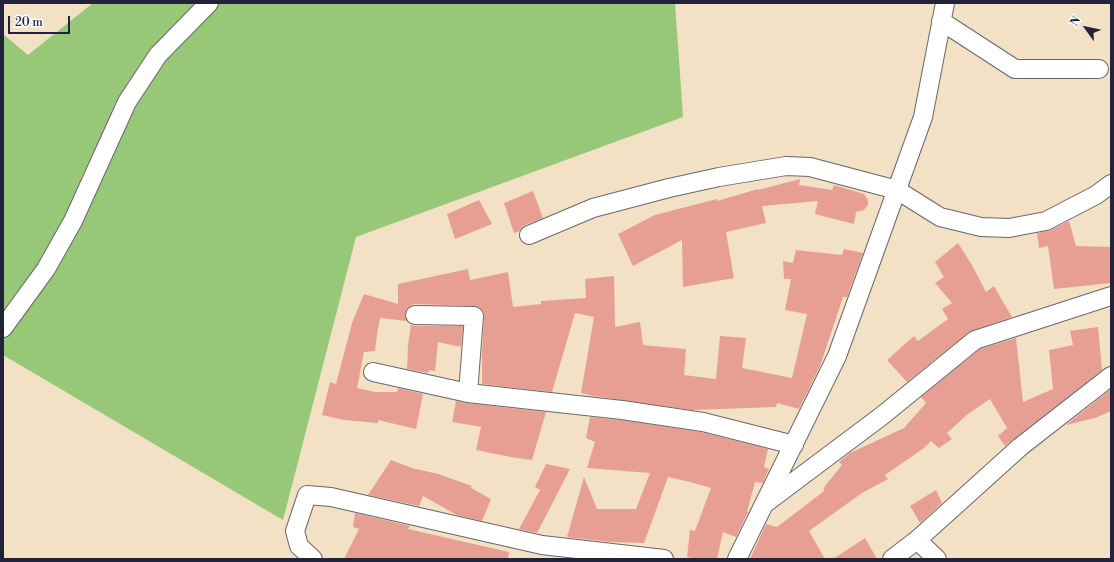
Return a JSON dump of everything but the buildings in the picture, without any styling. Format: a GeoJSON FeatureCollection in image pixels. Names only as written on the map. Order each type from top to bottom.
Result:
{"type":"FeatureCollection","features":[{"type":"Feature","properties":{"kind":"street"},"geometry":{"type":"LineString","coordinates":[[3,328],[46,269],[73,221],[127,102],[158,55],[209,3]]}},
{"type":"Feature","properties":{"kind":"street"},"geometry":{"type":"LineString","coordinates":[[737,559],[763,504],[838,356],[923,117],[944,3]]}},
{"type":"Feature","properties":{"kind":"street"},"geometry":{"type":"LineString","coordinates":[[941,21],[1015,69],[1099,69]]}},
{"type":"Feature","properties":{"kind":"street"},"geometry":{"type":"LineString","coordinates":[[530,235],[593,208],[669,188],[719,177],[786,166],[810,167],[897,190],[940,217],[981,227],[1009,228],[1046,221],[1096,195],[1111,184]]}},
{"type":"Feature","properties":{"kind":"street"},"geometry":{"type":"LineString","coordinates":[[763,504],[883,415],[975,340],[1111,296]]}},
{"type":"Feature","properties":{"kind":"street"},"geometry":{"type":"LineString","coordinates":[[415,315],[474,316],[468,393]]}},
{"type":"Feature","properties":{"kind":"street"},"geometry":{"type":"LineString","coordinates":[[373,372],[468,393],[622,410],[703,422],[794,445]]}},
{"type":"Feature","properties":{"kind":"street"},"geometry":{"type":"LineString","coordinates":[[892,559],[917,540],[1020,446],[1111,376]]}},
{"type":"Feature","properties":{"kind":"street"},"geometry":{"type":"LineString","coordinates":[[313,559],[299,546],[295,531],[307,496],[331,497],[542,545],[664,559]]}},
{"type":"Feature","properties":{"kind":"street"},"geometry":{"type":"LineString","coordinates":[[917,540],[937,559]]}},
{"type":"Feature","properties":{"kind":"green space"},"geometry":{"type":"Polygon","coordinates":[[[93,3],[675,3],[683,117],[356,237],[283,520],[3,355],[3,34],[28,55],[93,3]]]}}]}
